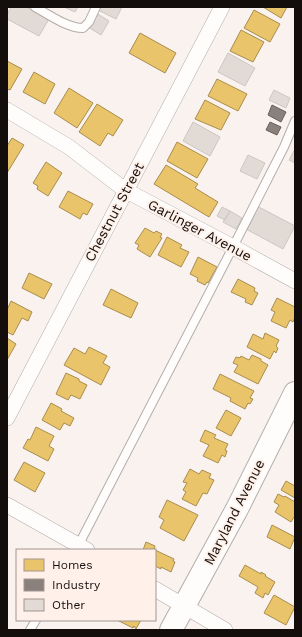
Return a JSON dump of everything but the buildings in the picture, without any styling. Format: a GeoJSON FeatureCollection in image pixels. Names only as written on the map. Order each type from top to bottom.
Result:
{"type":"FeatureCollection","features":[{"type":"Feature","properties":{"kind":"street","name":"Chestnut Street"},"geometry":{"type":"LineString","coordinates":[[7,418],[222,7]]}},
{"type":"Feature","properties":{"kind":"street","name":"Garlinger Avenue"},"geometry":{"type":"LineString","coordinates":[[7,110],[69,148],[126,190],[295,281]]}},
{"type":"Feature","properties":{"kind":"street","name":"Maryland Avenue"},"geometry":{"type":"LineString","coordinates":[[171,630],[237,509],[295,393]]}},
{"type":"Feature","properties":{"kind":"street"},"geometry":{"type":"LineString","coordinates":[[7,505],[80,548]]}},
{"type":"Feature","properties":{"kind":"street"},"geometry":{"type":"LineString","coordinates":[[156,591],[226,630]]}},
{"type":"Feature","properties":{"kind":"lane"},"geometry":{"type":"LineString","coordinates":[[35,7],[77,28],[83,28],[96,7]]}},
{"type":"Feature","properties":{"kind":"lane"},"geometry":{"type":"LineString","coordinates":[[80,548],[284,147],[295,121]]}},
{"type":"Feature","properties":{"kind":"lane"},"geometry":{"type":"LineString","coordinates":[[30,630],[35,621]]}}]}
